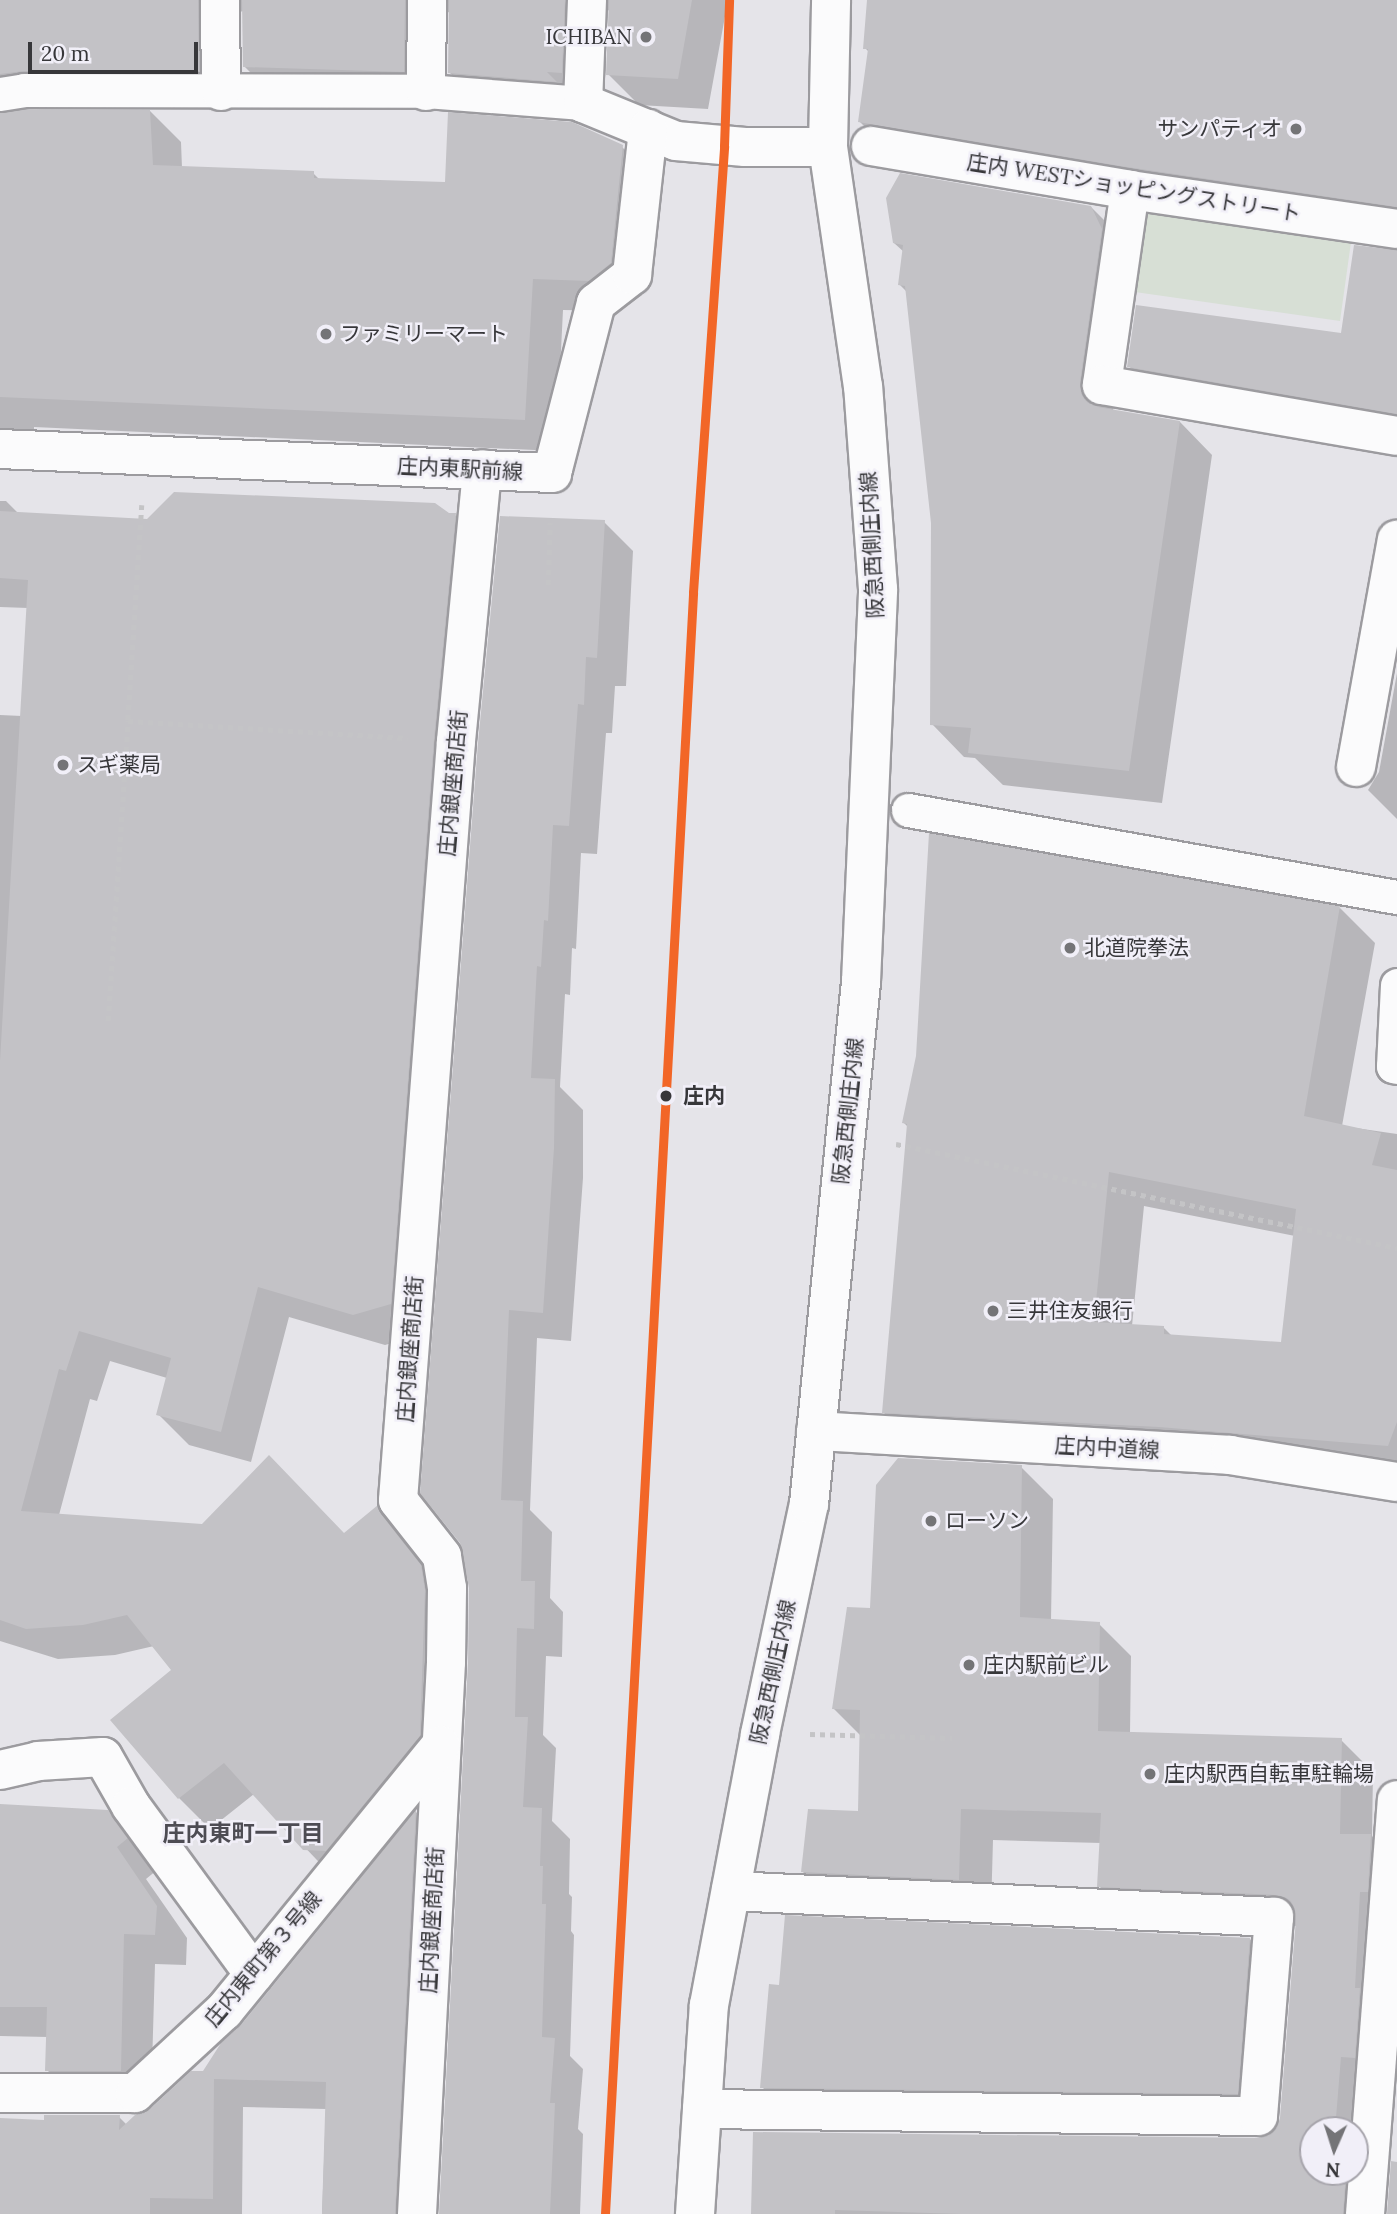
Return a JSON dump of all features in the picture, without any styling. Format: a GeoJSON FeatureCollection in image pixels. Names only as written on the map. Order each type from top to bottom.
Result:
{"type":"FeatureCollection","features":[{"type":"Feature","properties":{"kind":"street"},"geometry":{"type":"LineString","coordinates":[[220,0],[220,91]]}},
{"type":"Feature","properties":{"kind":"street"},"geometry":{"type":"LineString","coordinates":[[426,91],[427,0]]}},
{"type":"Feature","properties":{"kind":"street"},"geometry":{"type":"LineString","coordinates":[[587,0],[583,103],[676,141],[705,145],[828,147]]}},
{"type":"Feature","properties":{"kind":"street","name":"阪急西側庄内線"},"geometry":{"type":"LineString","coordinates":[[695,2214],[709,2005],[809,1504],[861,982],[878,589],[863,387],[828,147],[831,0]]}},
{"type":"Feature","properties":{"kind":"street","name":"庄内東駅前線"},"geometry":{"type":"LineString","coordinates":[[0,449],[552,473],[596,303],[632,275],[648,129]]}},
{"type":"Feature","properties":{"kind":"street","name":"庄内 WESTショッピングストリート"},"geometry":{"type":"LineString","coordinates":[[871,146],[1130,190],[1397,229]]}},
{"type":"Feature","properties":{"kind":"street"},"geometry":{"type":"LineString","coordinates":[[1130,190],[1102,385],[1397,436]]}},
{"type":"Feature","properties":{"kind":"street","name":"庄内銀座商店街"},"geometry":{"type":"LineString","coordinates":[[416,2214],[447,1588],[442,1556],[398,1500],[456,741],[482,469]]}},
{"type":"Feature","properties":{"kind":"street"},"geometry":{"type":"LineString","coordinates":[[1356,767],[1397,540]]}},
{"type":"Feature","properties":{"kind":"street","name":"庄内中道線"},"geometry":{"type":"LineString","coordinates":[[816,1431],[1230,1455],[1397,1482]]}},
{"type":"Feature","properties":{"kind":"street","name":"庄内東町第３号線"},"geometry":{"type":"LineString","coordinates":[[0,2093],[135,2093],[224,2011],[441,1745]]}},
{"type":"Feature","properties":{"kind":"street"},"geometry":{"type":"LineString","coordinates":[[0,1770],[38,1761],[103,1757],[131,1805],[254,1974]]}},
{"type":"Feature","properties":{"kind":"street"},"geometry":{"type":"LineString","coordinates":[[1365,2214],[1397,1800]]}},
{"type":"Feature","properties":{"kind":"street"},"geometry":{"type":"LineString","coordinates":[[702,2109],[1258,2116],[1274,1917],[731,1891]]}},
{"type":"Feature","properties":{"kind":"lane"},"geometry":{"type":"LineString","coordinates":[[0,94],[24,90],[426,91],[583,103]]}},
{"type":"Feature","properties":{"kind":"lane"},"geometry":{"type":"LineString","coordinates":[[908,810],[1397,897]]}},
{"type":"Feature","properties":{"kind":"lane"},"geometry":{"type":"LineString","coordinates":[[1397,985],[1393,1066],[1397,1066]]}},
{"type":"Feature","properties":{"kind":"path"},"geometry":{"type":"LineString","coordinates":[[108,1021],[145,455]]}},
{"type":"Feature","properties":{"kind":"path"},"geometry":{"type":"LineString","coordinates":[[548,585],[550,517]]}},
{"type":"Feature","properties":{"kind":"path"},"geometry":{"type":"LineString","coordinates":[[128,721],[456,741]]}},
{"type":"Feature","properties":{"kind":"path"},"geometry":{"type":"LineString","coordinates":[[888,1142],[1397,1248]]}},
{"type":"Feature","properties":{"kind":"path"},"geometry":{"type":"LineString","coordinates":[[802,1734],[952,1738]]}},
{"type":"Feature","properties":{"kind":"shaded area"},"geometry":{"type":"Polygon","coordinates":[[[1147,207],[1352,235],[1340,321],[1135,292],[1147,207]]]}},
{"type":"Feature","properties":{"kind":"building"},"geometry":{"type":"Polygon","coordinates":[[[0,0],[198,0],[199,71],[24,71],[0,74],[0,0]]]}},
{"type":"Feature","properties":{"kind":"building"},"geometry":{"type":"Polygon","coordinates":[[[242,0],[405,0],[404,72],[243,67],[242,0]]]}},
{"type":"Feature","properties":{"kind":"building"},"geometry":{"type":"Polygon","coordinates":[[[449,0],[565,0],[562,73],[547,72],[557,82],[448,73],[449,0]]]}},
{"type":"Feature","properties":{"kind":"building","name":"ICHIBAN"},"geometry":{"type":"Polygon","coordinates":[[[609,0],[692,0],[678,79],[606,75],[609,0]]]}},
{"type":"Feature","properties":{"kind":"building","name":"サンパティオ"},"geometry":{"type":"Polygon","coordinates":[[[867,0],[1397,0],[1397,207],[1120,166],[858,122],[868,49],[863,49],[867,0]]]}},
{"type":"Feature","properties":{"kind":"building"},"geometry":{"type":"Polygon","coordinates":[[[26,109],[150,110],[153,165],[314,171],[314,178],[445,182],[448,112],[572,122],[623,145],[611,263],[589,281],[533,279],[525,420],[0,397],[0,113],[26,109]]]}},
{"type":"Feature","properties":{"kind":"building"},"geometry":{"type":"Polygon","coordinates":[[[900,173],[1091,206],[1102,229],[1080,382],[1082,394],[1098,407],[1180,421],[1129,771],[968,753],[971,728],[930,725],[931,523],[905,286],[898,285],[903,245],[893,243],[886,198],[900,173]]]}},
{"type":"Feature","properties":{"kind":"building"},"geometry":{"type":"Polygon","coordinates":[[[1354,245],[1397,250],[1397,414],[1127,367],[1136,305],[1341,333],[1354,245]]]}},
{"type":"Feature","properties":{"kind":"building"},"geometry":{"type":"Polygon","coordinates":[[[174,492],[435,503],[449,513],[456,513],[434,739],[391,1304],[353,1315],[258,1287],[221,1432],[156,1415],[171,1358],[79,1331],[66,1371],[59,1369],[21,1511],[202,1524],[269,1455],[344,1533],[378,1505],[381,1514],[421,1565],[425,1590],[420,1736],[326,1851],[303,1850],[224,1763],[178,1799],[110,1720],[171,1670],[127,1615],[83,1625],[26,1629],[0,1620],[0,1061],[28,580],[0,578],[0,511],[147,519],[174,492]]]}},
{"type":"Feature","properties":{"kind":"building"},"geometry":{"type":"Polygon","coordinates":[[[500,516],[605,520],[597,658],[586,657],[584,705],[578,704],[569,826],[553,825],[548,921],[544,920],[541,967],[537,966],[531,1078],[555,1079],[554,1148],[543,1313],[509,1310],[501,1500],[523,1501],[521,1581],[535,1581],[534,1629],[517,1628],[515,1717],[528,1717],[523,1807],[542,1808],[540,1866],[543,1866],[542,1904],[546,1904],[542,2037],[555,2038],[550,2103],[555,2103],[550,2214],[439,2214],[468,1663],[469,1588],[460,1543],[420,1493],[478,743],[500,516]]]}},
{"type":"Feature","properties":{"kind":"building"},"geometry":{"type":"Polygon","coordinates":[[[929,833],[1340,906],[1304,1116],[1381,1133],[1372,1165],[1397,1170],[1397,1422],[1388,1446],[1159,1427],[882,1413],[907,1124],[902,1123],[916,1056],[929,833]],[[1109,1172],[1094,1322],[1164,1326],[1164,1334],[1281,1342],[1296,1209],[1109,1172]]]}},
{"type":"Feature","properties":{"kind":"building"},"geometry":{"type":"Polygon","coordinates":[[[898,1458],[1022,1465],[1020,1617],[1100,1622],[1098,1731],[1342,1738],[1340,1834],[1371,1834],[1368,1892],[1360,1892],[1355,1988],[1360,1988],[1355,2058],[1341,2057],[1336,2116],[1299,2116],[1299,2186],[1345,2186],[1343,2214],[961,2214],[835,2210],[835,2214],[751,2214],[753,2132],[1258,2138],[1269,2135],[1277,2127],[1280,2118],[1296,1919],[1293,1907],[1285,1898],[1275,1895],[1097,1887],[1101,1813],[961,1809],[959,1880],[801,1872],[808,1809],[858,1811],[860,1710],[832,1709],[847,1607],[870,1608],[876,1485],[898,1458]]]}},
{"type":"Feature","properties":{"kind":"building"},"geometry":{"type":"Polygon","coordinates":[[[0,1804],[108,1810],[128,1838],[117,1847],[157,1906],[155,1935],[124,1934],[121,2071],[45,2071],[47,2007],[0,2007],[0,1804]]]}},
{"type":"Feature","properties":{"kind":"building"},"geometry":{"type":"Polygon","coordinates":[[[416,1810],[395,2214],[322,2214],[326,2082],[214,2079],[213,2199],[150,2198],[150,2214],[0,2214],[0,2118],[44,2120],[44,2115],[120,2115],[119,2130],[135,2115],[150,2109],[191,2071],[203,2071],[221,2043],[241,2025],[416,1810]]]}},
{"type":"Feature","properties":{"kind":"building"},"geometry":{"type":"Polygon","coordinates":[[[785,1915],[1250,1938],[1238,2094],[760,2088],[769,1984],[779,1985],[785,1915]]]}},
{"type":"Feature","properties":{"kind":"building"},"geometry":{"type":"Polygon","coordinates":[[[1391,2161],[1397,2162],[1397,2214],[1387,2214],[1391,2161]]]}},
{"type":"Feature","properties":{"kind":"transit line"},"geometry":{"type":"LineString","coordinates":[[605,2214],[693,592],[724,146],[729,0]]}},
{"type":"Feature","properties":{"kind":"place","name":"ICHIBAN"},"geometry":{"type":"Point","coordinates":[646,37]}},
{"type":"Feature","properties":{"kind":"place","name":"サンパティオ"},"geometry":{"type":"Point","coordinates":[1296,129]}},
{"type":"Feature","properties":{"kind":"place","name":"ファミリーマート"},"geometry":{"type":"Point","coordinates":[326,334]}},
{"type":"Feature","properties":{"kind":"place","name":"スギ薬局"},"geometry":{"type":"Point","coordinates":[63,765]}},
{"type":"Feature","properties":{"kind":"place","name":"北道院拳法"},"geometry":{"type":"Point","coordinates":[1070,948]}},
{"type":"Feature","properties":{"kind":"place","name":"庄内"},"geometry":{"type":"Point","coordinates":[666,1096]}},
{"type":"Feature","properties":{"kind":"place","name":"三井住友銀行"},"geometry":{"type":"Point","coordinates":[993,1311]}},
{"type":"Feature","properties":{"kind":"place","name":"ローソン"},"geometry":{"type":"Point","coordinates":[931,1521]}},
{"type":"Feature","properties":{"kind":"place","name":"庄内駅前ビル"},"geometry":{"type":"Point","coordinates":[969,1665]}},
{"type":"Feature","properties":{"kind":"place","name":"庄内駅西自転車駐輪場"},"geometry":{"type":"Point","coordinates":[1150,1774]}},
{"type":"Feature","properties":{"kind":"district","name":"庄内東町一丁目"},"geometry":{"type":"Point","coordinates":[243,1833]}}]}
